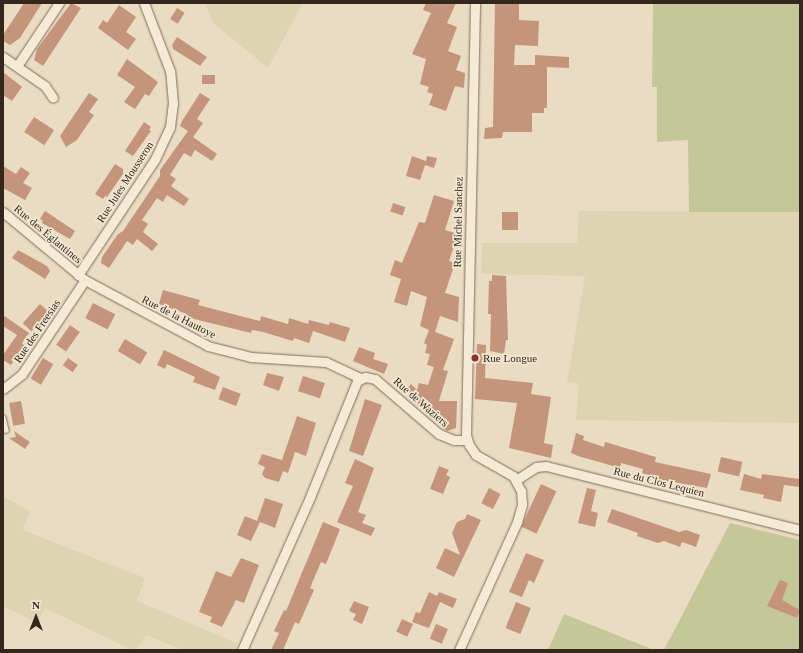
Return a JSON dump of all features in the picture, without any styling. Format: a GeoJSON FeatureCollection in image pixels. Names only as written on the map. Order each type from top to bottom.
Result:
{"type":"FeatureCollection","features":[{"type":"Feature","properties":{"kind":"street"},"geometry":{"type":"LineString","coordinates":[[17,66],[59,3]]}},
{"type":"Feature","properties":{"kind":"street","name":"Rue Jules Mousseron"},"geometry":{"type":"LineString","coordinates":[[81,278],[155,159],[170,127],[173,103],[171,76],[165,54],[144,3]]}},
{"type":"Feature","properties":{"kind":"street","name":"Rue Michel Sanchez"},"geometry":{"type":"LineString","coordinates":[[467,440],[475,3]]}},
{"type":"Feature","properties":{"kind":"street"},"geometry":{"type":"LineString","coordinates":[[3,57],[45,86],[53,98]]}},
{"type":"Feature","properties":{"kind":"street","name":"Rue des Églantines"},"geometry":{"type":"LineString","coordinates":[[3,212],[81,278]]}},
{"type":"Feature","properties":{"kind":"street","name":"Rue de la Hautoye"},"geometry":{"type":"LineString","coordinates":[[81,278],[216,349],[263,359],[326,362],[360,378]]}},
{"type":"Feature","properties":{"kind":"street","name":"Rue des Freesias"},"geometry":{"type":"LineString","coordinates":[[3,389],[22,374],[81,278]]}},
{"type":"Feature","properties":{"kind":"street","name":"Rue de Waziers"},"geometry":{"type":"LineString","coordinates":[[360,378],[370,377],[379,382],[443,437],[467,440]]}},
{"type":"Feature","properties":{"kind":"street"},"geometry":{"type":"LineString","coordinates":[[242,650],[310,497],[352,389],[360,378]]}},
{"type":"Feature","properties":{"kind":"street"},"geometry":{"type":"LineString","coordinates":[[460,650],[519,516],[522,497],[516,480],[509,472],[476,455],[467,440]]}},
{"type":"Feature","properties":{"kind":"street","name":"Rue du Clos Lequien"},"geometry":{"type":"LineString","coordinates":[[516,480],[536,467],[546,466],[800,530]]}},
{"type":"Feature","properties":{"kind":"lane"},"geometry":{"type":"LineString","coordinates":[[3,417],[6,430],[3,430]]}},
{"type":"Feature","properties":{"kind":"shaded area"},"geometry":{"type":"Polygon","coordinates":[[[205,3],[303,3],[268,68],[213,23],[205,3]]]}},
{"type":"Feature","properties":{"kind":"shaded area"},"geometry":{"type":"Polygon","coordinates":[[[579,211],[800,212],[800,423],[576,420],[579,384],[567,382],[585,276],[481,274],[482,243],[577,243],[579,211]]]}},
{"type":"Feature","properties":{"kind":"shaded area"},"geometry":{"type":"Polygon","coordinates":[[[3,496],[30,511],[23,530],[145,578],[137,601],[237,643],[234,650],[182,650],[146,635],[136,650],[132,650],[45,608],[37,623],[3,606],[3,496]]]}},
{"type":"Feature","properties":{"kind":"green space"},"geometry":{"type":"Polygon","coordinates":[[[653,3],[800,3],[800,212],[689,212],[688,140],[657,142],[657,87],[652,87],[653,3]]]}},
{"type":"Feature","properties":{"kind":"green space"},"geometry":{"type":"Polygon","coordinates":[[[730,523],[800,540],[800,650],[664,650],[730,523]]]}},
{"type":"Feature","properties":{"kind":"green space"},"geometry":{"type":"Polygon","coordinates":[[[564,614],[654,650],[548,650],[564,614]]]}},
{"type":"Feature","properties":{"kind":"building"},"geometry":{"type":"Polygon","coordinates":[[[24,3],[42,3],[20,38],[10,45],[3,41],[3,35],[24,3]]]}},
{"type":"Feature","properties":{"kind":"building"},"geometry":{"type":"Polygon","coordinates":[[[71,3],[81,8],[43,66],[34,60],[37,49],[71,3]]]}},
{"type":"Feature","properties":{"kind":"building"},"geometry":{"type":"Polygon","coordinates":[[[426,3],[456,3],[447,23],[457,27],[448,51],[461,56],[456,70],[465,73],[464,88],[455,86],[446,111],[429,105],[433,94],[427,92],[429,87],[420,84],[426,59],[412,54],[431,13],[423,10],[426,3]]]}},
{"type":"Feature","properties":{"kind":"building"},"geometry":{"type":"Polygon","coordinates":[[[495,3],[519,3],[519,20],[539,21],[538,46],[515,45],[514,65],[535,65],[535,55],[569,57],[569,68],[547,67],[547,108],[544,108],[544,113],[532,113],[532,132],[503,132],[502,138],[484,139],[485,128],[493,127],[495,3]]]}},
{"type":"Feature","properties":{"kind":"building"},"geometry":{"type":"Polygon","coordinates":[[[119,5],[136,17],[126,32],[136,39],[128,50],[98,28],[103,20],[107,23],[119,5]]]}},
{"type":"Feature","properties":{"kind":"building"},"geometry":{"type":"Polygon","coordinates":[[[177,8],[185,13],[178,24],[170,19],[177,8]]]}},
{"type":"Feature","properties":{"kind":"building"},"geometry":{"type":"Polygon","coordinates":[[[177,37],[207,57],[200,66],[173,49],[172,45],[177,37]]]}},
{"type":"Feature","properties":{"kind":"building"},"geometry":{"type":"Polygon","coordinates":[[[127,59],[158,82],[149,96],[145,94],[135,109],[124,102],[135,87],[117,75],[127,59]]]}},
{"type":"Feature","properties":{"kind":"building"},"geometry":{"type":"Polygon","coordinates":[[[3,72],[22,87],[12,101],[3,95],[3,72]]]}},
{"type":"Feature","properties":{"kind":"building"},"geometry":{"type":"Polygon","coordinates":[[[202,75],[215,75],[215,84],[202,84],[202,75]]]}},
{"type":"Feature","properties":{"kind":"building"},"geometry":{"type":"Polygon","coordinates":[[[89,93],[98,99],[89,112],[94,115],[77,140],[66,147],[60,136],[89,93]]]}},
{"type":"Feature","properties":{"kind":"building"},"geometry":{"type":"Polygon","coordinates":[[[200,93],[210,99],[197,119],[203,123],[193,137],[217,154],[212,161],[195,150],[191,157],[184,153],[170,175],[176,179],[171,186],[189,199],[184,206],[167,195],[163,202],[157,198],[142,220],[148,224],[143,232],[158,244],[152,251],[137,239],[133,245],[127,241],[109,268],[101,263],[102,257],[118,234],[123,231],[160,176],[160,170],[188,131],[180,126],[200,93]]]}},
{"type":"Feature","properties":{"kind":"building"},"geometry":{"type":"Polygon","coordinates":[[[34,117],[54,130],[44,145],[24,132],[34,117]]]}},
{"type":"Feature","properties":{"kind":"building"},"geometry":{"type":"Polygon","coordinates":[[[144,122],[151,127],[149,130],[151,131],[133,156],[125,151],[144,122]]]}},
{"type":"Feature","properties":{"kind":"building"},"geometry":{"type":"Polygon","coordinates":[[[412,156],[426,161],[427,156],[437,158],[434,168],[425,165],[420,180],[406,176],[412,156]]]}},
{"type":"Feature","properties":{"kind":"building"},"geometry":{"type":"Polygon","coordinates":[[[115,164],[123,169],[123,174],[107,197],[105,196],[103,199],[95,194],[115,164]]]}},
{"type":"Feature","properties":{"kind":"building"},"geometry":{"type":"Polygon","coordinates":[[[3,166],[16,174],[21,167],[30,173],[23,183],[32,188],[25,200],[3,188],[3,166]]]}},
{"type":"Feature","properties":{"kind":"building"},"geometry":{"type":"Polygon","coordinates":[[[434,195],[454,201],[445,230],[458,234],[449,261],[455,263],[445,293],[459,297],[458,322],[440,316],[435,332],[454,339],[443,370],[448,371],[439,401],[457,401],[456,428],[447,431],[405,391],[411,384],[417,390],[419,383],[428,385],[434,367],[427,365],[430,354],[425,353],[427,345],[424,343],[429,330],[420,326],[427,297],[411,291],[407,306],[394,302],[401,279],[390,275],[395,260],[402,263],[419,222],[425,223],[434,195]]]}},
{"type":"Feature","properties":{"kind":"building"},"geometry":{"type":"Polygon","coordinates":[[[393,203],[405,207],[403,216],[390,212],[393,203]]]}},
{"type":"Feature","properties":{"kind":"building"},"geometry":{"type":"Polygon","coordinates":[[[45,211],[75,231],[70,239],[42,223],[43,221],[40,219],[45,211]]]}},
{"type":"Feature","properties":{"kind":"building"},"geometry":{"type":"Polygon","coordinates":[[[502,212],[518,212],[518,230],[502,230],[502,212]]]}},
{"type":"Feature","properties":{"kind":"building"},"geometry":{"type":"Polygon","coordinates":[[[18,250],[47,266],[50,271],[45,279],[12,258],[18,250]]]}},
{"type":"Feature","properties":{"kind":"building"},"geometry":{"type":"Polygon","coordinates":[[[492,275],[506,276],[508,340],[506,340],[504,354],[490,351],[491,314],[488,314],[489,281],[492,281],[492,275]]]}},
{"type":"Feature","properties":{"kind":"building"},"geometry":{"type":"Polygon","coordinates":[[[163,290],[200,300],[198,305],[260,321],[261,316],[288,324],[289,318],[308,324],[309,320],[329,325],[330,322],[350,328],[345,342],[313,331],[309,343],[294,338],[293,341],[252,330],[251,333],[186,317],[187,314],[159,304],[163,290]]]}},
{"type":"Feature","properties":{"kind":"building"},"geometry":{"type":"Polygon","coordinates":[[[93,303],[115,314],[108,329],[85,318],[93,303]]]}},
{"type":"Feature","properties":{"kind":"building"},"geometry":{"type":"Polygon","coordinates":[[[40,304],[49,312],[32,331],[23,323],[40,304]]]}},
{"type":"Feature","properties":{"kind":"building"},"geometry":{"type":"Polygon","coordinates":[[[3,315],[29,333],[22,343],[24,345],[11,365],[3,360],[3,355],[17,335],[3,326],[3,315]]]}},
{"type":"Feature","properties":{"kind":"building"},"geometry":{"type":"Polygon","coordinates":[[[70,325],[80,332],[66,352],[56,345],[70,325]]]}},
{"type":"Feature","properties":{"kind":"building"},"geometry":{"type":"Polygon","coordinates":[[[125,339],[147,352],[140,364],[118,351],[125,339]]]}},
{"type":"Feature","properties":{"kind":"building"},"geometry":{"type":"Polygon","coordinates":[[[477,344],[486,345],[485,378],[533,383],[531,394],[551,397],[544,443],[553,445],[551,458],[509,448],[517,403],[475,399],[477,344]]]}},
{"type":"Feature","properties":{"kind":"building"},"geometry":{"type":"Polygon","coordinates":[[[359,347],[375,353],[373,359],[388,364],[384,374],[353,361],[359,347]]]}},
{"type":"Feature","properties":{"kind":"building"},"geometry":{"type":"Polygon","coordinates":[[[164,350],[220,377],[215,390],[193,382],[195,377],[167,364],[165,369],[157,365],[164,350]]]}},
{"type":"Feature","properties":{"kind":"building"},"geometry":{"type":"Polygon","coordinates":[[[43,358],[53,364],[41,385],[31,379],[43,358]]]}},
{"type":"Feature","properties":{"kind":"building"},"geometry":{"type":"Polygon","coordinates":[[[68,358],[78,365],[73,372],[63,365],[68,358]]]}},
{"type":"Feature","properties":{"kind":"building"},"geometry":{"type":"Polygon","coordinates":[[[267,373],[284,377],[279,391],[263,385],[267,373]]]}},
{"type":"Feature","properties":{"kind":"building"},"geometry":{"type":"Polygon","coordinates":[[[303,376],[325,383],[320,398],[298,391],[303,376]]]}},
{"type":"Feature","properties":{"kind":"building"},"geometry":{"type":"Polygon","coordinates":[[[223,387],[241,394],[236,406],[218,399],[223,387]]]}},
{"type":"Feature","properties":{"kind":"building"},"geometry":{"type":"Polygon","coordinates":[[[365,399],[382,405],[363,456],[349,451],[365,399]]]}},
{"type":"Feature","properties":{"kind":"building"},"geometry":{"type":"Polygon","coordinates":[[[21,401],[25,424],[13,426],[9,403],[21,401]]]}},
{"type":"Feature","properties":{"kind":"building"},"geometry":{"type":"Polygon","coordinates":[[[297,416],[316,423],[306,456],[295,452],[288,473],[283,471],[279,482],[265,478],[262,474],[265,467],[258,464],[262,454],[282,460],[297,416]]]}},
{"type":"Feature","properties":{"kind":"building"},"geometry":{"type":"Polygon","coordinates":[[[14,431],[30,442],[25,449],[9,438],[16,437],[14,431]]]}},
{"type":"Feature","properties":{"kind":"building"},"geometry":{"type":"Polygon","coordinates":[[[576,433],[584,436],[583,440],[604,447],[605,442],[656,457],[655,462],[711,474],[707,488],[656,479],[656,477],[642,473],[643,469],[621,463],[620,468],[578,456],[571,453],[576,433]]]}},
{"type":"Feature","properties":{"kind":"building"},"geometry":{"type":"Polygon","coordinates":[[[721,457],[742,462],[739,477],[718,472],[721,457]]]}},
{"type":"Feature","properties":{"kind":"building"},"geometry":{"type":"Polygon","coordinates":[[[355,459],[374,468],[358,512],[366,515],[362,523],[375,528],[371,536],[337,522],[353,486],[345,483],[355,459]]]}},
{"type":"Feature","properties":{"kind":"building"},"geometry":{"type":"Polygon","coordinates":[[[439,466],[449,470],[446,475],[450,477],[443,494],[430,489],[439,466]]]}},
{"type":"Feature","properties":{"kind":"building"},"geometry":{"type":"Polygon","coordinates":[[[744,474],[761,479],[762,474],[800,479],[800,487],[784,485],[781,502],[763,498],[764,495],[740,490],[744,474]]]}},
{"type":"Feature","properties":{"kind":"building"},"geometry":{"type":"Polygon","coordinates":[[[541,484],[556,491],[537,534],[521,527],[541,484]]]}},
{"type":"Feature","properties":{"kind":"building"},"geometry":{"type":"Polygon","coordinates":[[[489,488],[501,494],[493,509],[481,503],[489,488]]]}},
{"type":"Feature","properties":{"kind":"building"},"geometry":{"type":"Polygon","coordinates":[[[587,488],[596,490],[591,511],[598,513],[595,527],[578,523],[587,488]]]}},
{"type":"Feature","properties":{"kind":"building"},"geometry":{"type":"Polygon","coordinates":[[[265,498],[283,504],[275,528],[260,522],[251,541],[237,535],[245,516],[257,521],[265,498]]]}},
{"type":"Feature","properties":{"kind":"building"},"geometry":{"type":"Polygon","coordinates":[[[612,509],[679,532],[686,530],[700,535],[696,547],[682,542],[680,547],[664,541],[658,543],[637,536],[638,533],[607,522],[612,509]]]}},
{"type":"Feature","properties":{"kind":"building"},"geometry":{"type":"Polygon","coordinates":[[[467,514],[481,520],[454,577],[436,568],[445,548],[460,555],[452,533],[457,522],[465,519],[467,514]]]}},
{"type":"Feature","properties":{"kind":"building"},"geometry":{"type":"Polygon","coordinates":[[[323,522],[340,529],[326,564],[321,562],[310,588],[314,590],[299,624],[295,622],[283,650],[271,650],[279,633],[274,631],[284,610],[286,611],[323,522]]]}},
{"type":"Feature","properties":{"kind":"building"},"geometry":{"type":"Polygon","coordinates":[[[526,553],[544,560],[534,583],[529,580],[522,597],[509,592],[526,553]]]}},
{"type":"Feature","properties":{"kind":"building"},"geometry":{"type":"Polygon","coordinates":[[[241,558],[259,565],[244,603],[236,600],[222,627],[210,622],[212,617],[199,612],[216,571],[231,577],[241,558]]]}},
{"type":"Feature","properties":{"kind":"building"},"geometry":{"type":"Polygon","coordinates":[[[780,580],[788,583],[782,600],[800,610],[797,618],[767,606],[780,580]]]}},
{"type":"Feature","properties":{"kind":"building"},"geometry":{"type":"Polygon","coordinates":[[[429,592],[437,596],[439,592],[457,599],[453,608],[440,602],[429,628],[412,622],[416,612],[420,613],[429,592]]]}},
{"type":"Feature","properties":{"kind":"building"},"geometry":{"type":"Polygon","coordinates":[[[354,601],[369,607],[362,624],[353,620],[356,614],[349,611],[354,601]]]}},
{"type":"Feature","properties":{"kind":"building"},"geometry":{"type":"Polygon","coordinates":[[[516,602],[531,608],[520,634],[506,628],[516,602]]]}},
{"type":"Feature","properties":{"kind":"building"},"geometry":{"type":"Polygon","coordinates":[[[402,619],[413,624],[407,637],[396,632],[402,619]]]}},
{"type":"Feature","properties":{"kind":"building"},"geometry":{"type":"Polygon","coordinates":[[[436,624],[448,629],[442,644],[430,639],[436,624]]]}},
{"type":"Feature","properties":{"kind":"place","name":"Rue Longue"},"geometry":{"type":"Point","coordinates":[475,358]}}]}
